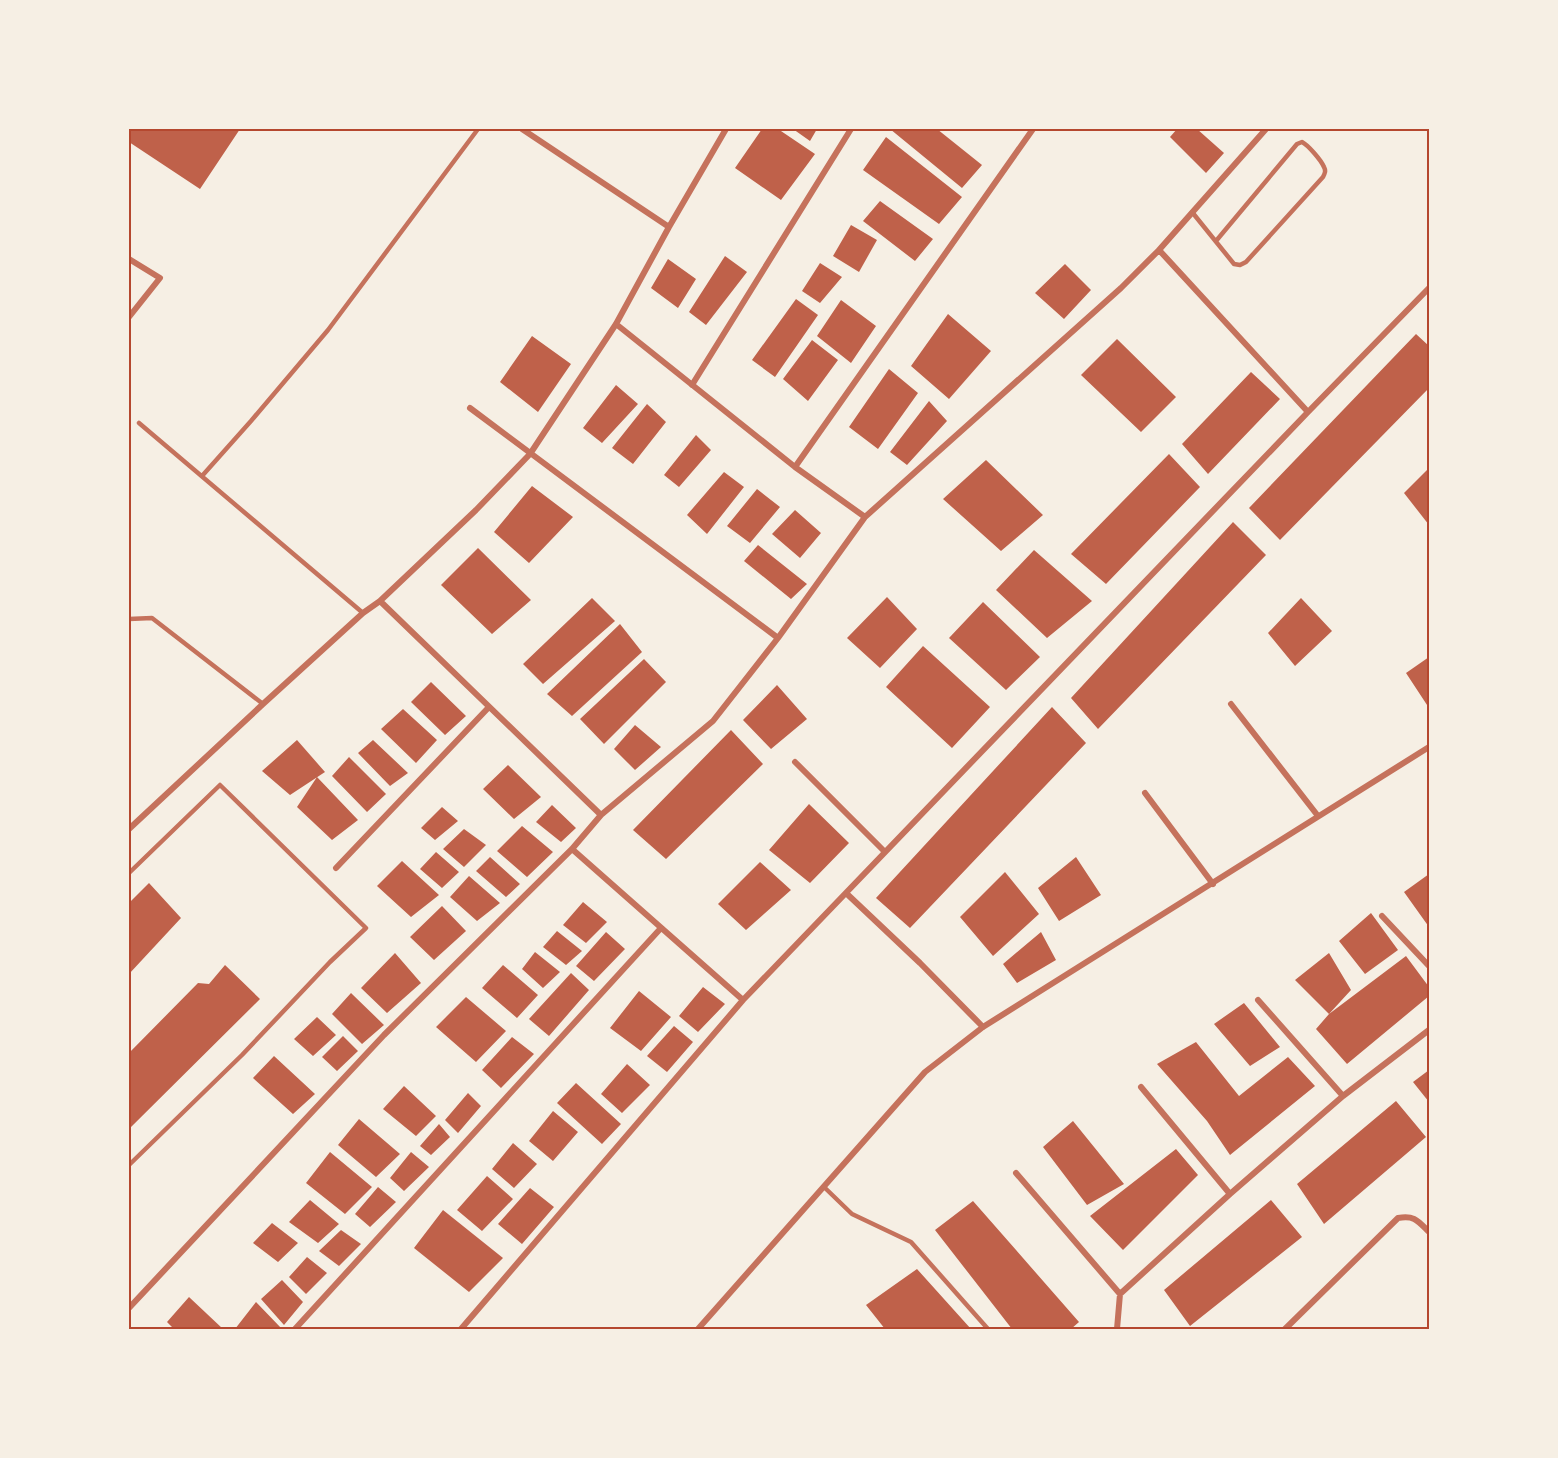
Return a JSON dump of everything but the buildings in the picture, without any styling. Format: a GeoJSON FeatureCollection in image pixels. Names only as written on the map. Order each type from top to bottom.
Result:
{"type":"FeatureCollection","features":[{"type":"Feature","properties":{"kind":"street"},"geometry":{"type":"LineString","coordinates":[[522,129],[669,227]]}},
{"type":"Feature","properties":{"kind":"street"},"geometry":{"type":"LineString","coordinates":[[129,829],[262,704],[363,613],[380,601],[531,454],[616,324],[726,129]]}},
{"type":"Feature","properties":{"kind":"street"},"geometry":{"type":"LineString","coordinates":[[692,385],[851,129]]}},
{"type":"Feature","properties":{"kind":"street"},"geometry":{"type":"LineString","coordinates":[[795,467],[1033,129]]}},
{"type":"Feature","properties":{"kind":"street"},"geometry":{"type":"LineString","coordinates":[[129,1308],[384,1035],[572,849],[601,815],[713,721],[778,638],[866,517],[1112,296],[1158,250],[1266,129]]}},
{"type":"Feature","properties":{"kind":"street"},"geometry":{"type":"LineString","coordinates":[[1158,250],[1308,412]]}},
{"type":"Feature","properties":{"kind":"street"},"geometry":{"type":"LineString","coordinates":[[129,259],[160,279],[129,317]]}},
{"type":"Feature","properties":{"kind":"street"},"geometry":{"type":"LineString","coordinates":[[461,1329],[743,1000],[1429,288]]}},
{"type":"Feature","properties":{"kind":"street"},"geometry":{"type":"LineString","coordinates":[[616,324],[795,467],[866,517]]}},
{"type":"Feature","properties":{"kind":"street"},"geometry":{"type":"LineString","coordinates":[[470,408],[778,638]]}},
{"type":"Feature","properties":{"kind":"street"},"geometry":{"type":"LineString","coordinates":[[380,601],[601,815]]}},
{"type":"Feature","properties":{"kind":"street"},"geometry":{"type":"LineString","coordinates":[[1231,704],[1318,816]]}},
{"type":"Feature","properties":{"kind":"street"},"geometry":{"type":"LineString","coordinates":[[336,868],[489,707]]}},
{"type":"Feature","properties":{"kind":"street"},"geometry":{"type":"LineString","coordinates":[[698,1329],[925,1072],[983,1027],[1429,747]]}},
{"type":"Feature","properties":{"kind":"street"},"geometry":{"type":"LineString","coordinates":[[795,762],[885,852]]}},
{"type":"Feature","properties":{"kind":"street"},"geometry":{"type":"LineString","coordinates":[[1145,793],[1213,884]]}},
{"type":"Feature","properties":{"kind":"street"},"geometry":{"type":"LineString","coordinates":[[572,849],[743,1000]]}},
{"type":"Feature","properties":{"kind":"street"},"geometry":{"type":"LineString","coordinates":[[846,893],[983,1027]]}},
{"type":"Feature","properties":{"kind":"street"},"geometry":{"type":"LineString","coordinates":[[1382,916],[1429,966]]}},
{"type":"Feature","properties":{"kind":"street"},"geometry":{"type":"LineString","coordinates":[[295,1329],[661,928]]}},
{"type":"Feature","properties":{"kind":"street"},"geometry":{"type":"LineString","coordinates":[[1258,1000],[1343,1096]]}},
{"type":"Feature","properties":{"kind":"street"},"geometry":{"type":"LineString","coordinates":[[1117,1329],[1120,1294],[1343,1096],[1429,1030]]}},
{"type":"Feature","properties":{"kind":"street"},"geometry":{"type":"LineString","coordinates":[[1141,1087],[1230,1194]]}},
{"type":"Feature","properties":{"kind":"street"},"geometry":{"type":"LineString","coordinates":[[1016,1173],[1120,1294]]}},
{"type":"Feature","properties":{"kind":"street"},"geometry":{"type":"LineString","coordinates":[[1285,1329],[1398,1218],[1408,1216],[1429,1232]]}},
{"type":"Feature","properties":{"kind":"lane"},"geometry":{"type":"LineString","coordinates":[[202,476],[328,330],[478,129]]}},
{"type":"Feature","properties":{"kind":"lane"},"geometry":{"type":"LineString","coordinates":[[1192,212],[1234,264],[1240,265],[1246,262],[1323,177],[1324,167],[1306,144],[1302,142],[1297,144],[1216,241]]}},
{"type":"Feature","properties":{"kind":"lane"},"geometry":{"type":"LineString","coordinates":[[139,423],[363,613]]}},
{"type":"Feature","properties":{"kind":"lane"},"geometry":{"type":"LineString","coordinates":[[129,619],[152,618],[262,704]]}},
{"type":"Feature","properties":{"kind":"lane"},"geometry":{"type":"LineString","coordinates":[[129,873],[220,785],[366,928],[330,962],[242,1055],[129,1165]]}},
{"type":"Feature","properties":{"kind":"lane"},"geometry":{"type":"LineString","coordinates":[[824,1187],[852,1214],[911,1242],[988,1329]]}}]}
